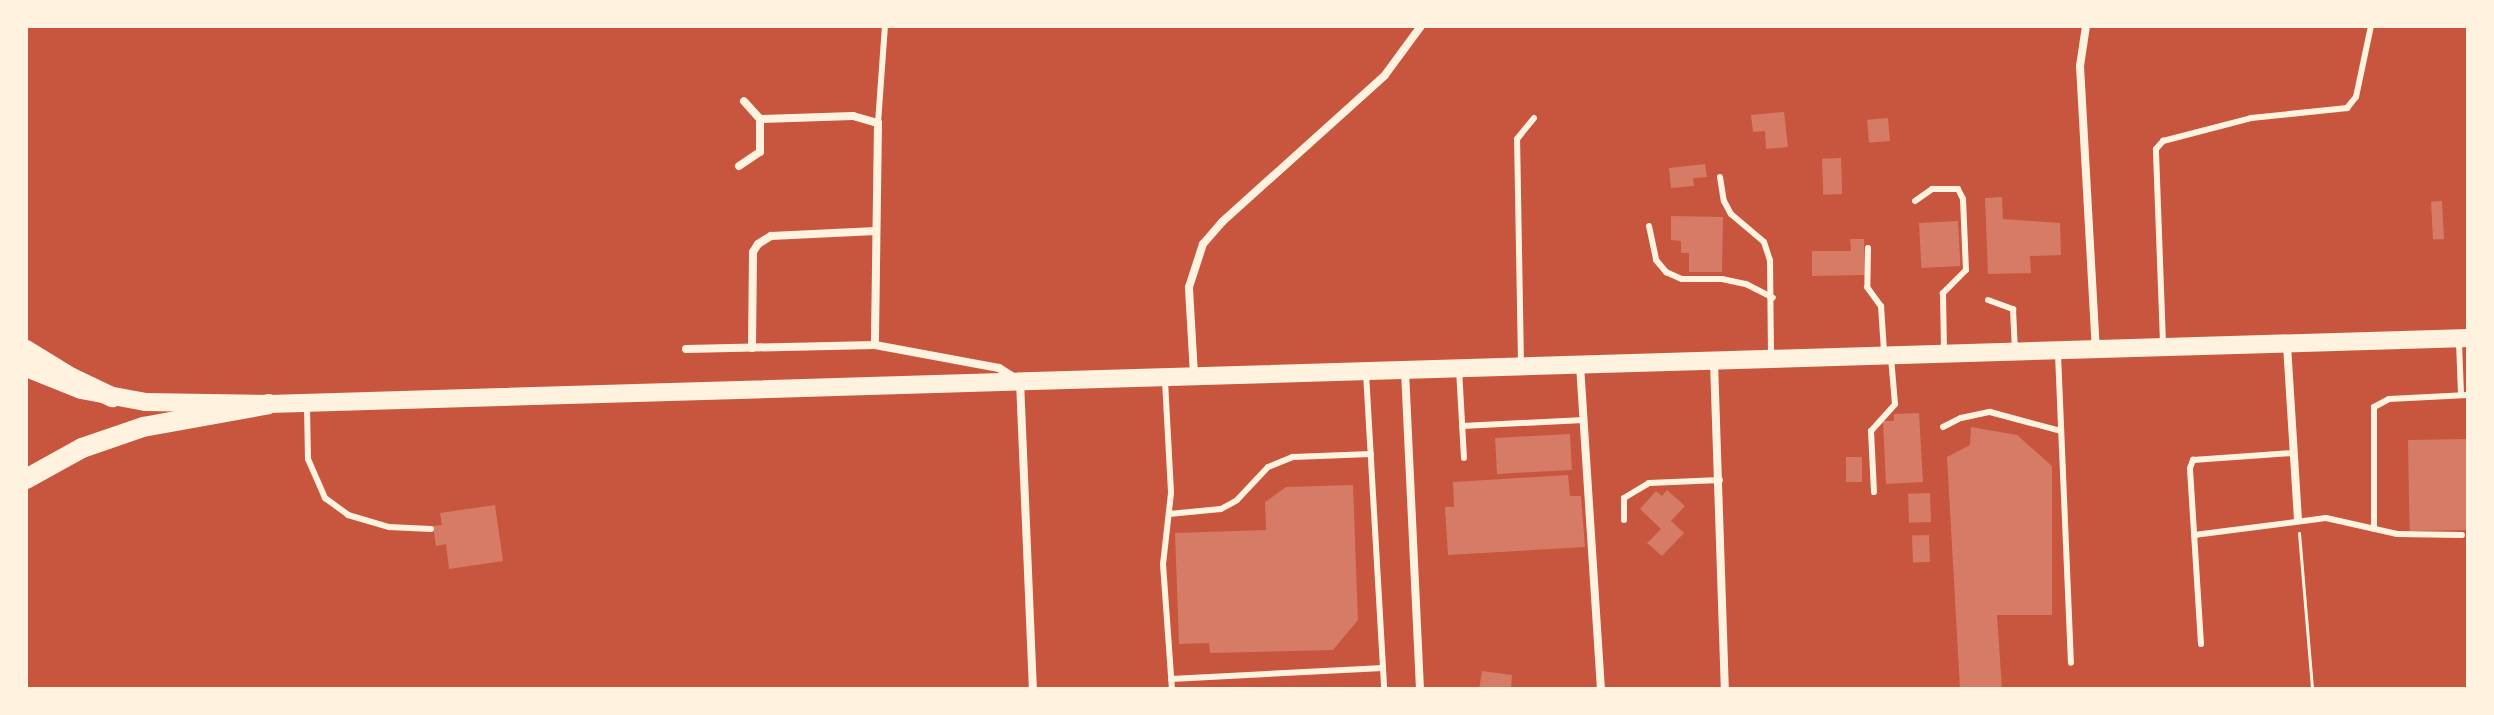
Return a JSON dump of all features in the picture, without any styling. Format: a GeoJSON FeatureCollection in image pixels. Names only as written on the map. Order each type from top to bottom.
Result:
{"type":"FeatureCollection","features":[{"type":"Feature","properties":{"kind":"highway"},"geometry":{"type":"LineString","coordinates":[[26,350],[112,397]]}},
{"type":"Feature","properties":{"kind":"highway"},"geometry":{"type":"LineString","coordinates":[[26,479],[82,448],[143,427],[269,404]]}},
{"type":"Feature","properties":{"kind":"main road"},"geometry":{"type":"LineString","coordinates":[[26,368],[81,390],[112,397],[184,404],[269,404],[2464,339]]}},
{"type":"Feature","properties":{"kind":"street"},"geometry":{"type":"LineString","coordinates":[[1194,376],[1189,287],[1203,244],[1222,222],[1385,75],[1421,26]]}},
{"type":"Feature","properties":{"kind":"street"},"geometry":{"type":"LineString","coordinates":[[2086,26],[2080,66],[2096,349]]}},
{"type":"Feature","properties":{"kind":"street"},"geometry":{"type":"LineString","coordinates":[[739,166],[760,152],[760,119],[744,101]]}},
{"type":"Feature","properties":{"kind":"street"},"geometry":{"type":"LineString","coordinates":[[760,119],[853,116],[878,123],[875,345]]}},
{"type":"Feature","properties":{"kind":"street"},"geometry":{"type":"LineString","coordinates":[[752,348],[753,252],[758,244],[771,236],[876,231]]}},
{"type":"Feature","properties":{"kind":"street"},"geometry":{"type":"LineString","coordinates":[[2287,344],[2298,519]]}},
{"type":"Feature","properties":{"kind":"street"},"geometry":{"type":"LineString","coordinates":[[686,349],[875,345],[999,368],[1020,381],[1033,689]]}},
{"type":"Feature","properties":{"kind":"street"},"geometry":{"type":"LineString","coordinates":[[1713,361],[1720,480],[1725,689]]}},
{"type":"Feature","properties":{"kind":"street"},"geometry":{"type":"LineString","coordinates":[[1580,365],[1601,689]]}},
{"type":"Feature","properties":{"kind":"street"},"geometry":{"type":"LineString","coordinates":[[1405,370],[1420,689]]}},
{"type":"Feature","properties":{"kind":"lane"},"geometry":{"type":"LineString","coordinates":[[878,123],[885,26]]}},
{"type":"Feature","properties":{"kind":"lane"},"geometry":{"type":"LineString","coordinates":[[2163,347],[2156,149],[2163,141],[2251,118],[2347,108],[2356,97],[2371,26]]}},
{"type":"Feature","properties":{"kind":"lane"},"geometry":{"type":"LineString","coordinates":[[1521,367],[1517,139],[1534,118]]}},
{"type":"Feature","properties":{"kind":"lane"},"geometry":{"type":"LineString","coordinates":[[1720,177],[1724,201],[1731,214],[1764,242],[1770,260],[1773,298],[1771,359]]}},
{"type":"Feature","properties":{"kind":"lane"},"geometry":{"type":"LineString","coordinates":[[1915,201],[1932,189],[1958,189],[1963,199],[1966,270],[1943,293],[1944,354]]}},
{"type":"Feature","properties":{"kind":"lane"},"geometry":{"type":"LineString","coordinates":[[1649,226],[1656,260],[1666,272],[1682,279],[1722,279],[1746,284],[1773,298]]}},
{"type":"Feature","properties":{"kind":"lane"},"geometry":{"type":"LineString","coordinates":[[1868,248],[1867,287],[1881,306],[1895,404],[1871,431],[1874,492]]}},
{"type":"Feature","properties":{"kind":"lane"},"geometry":{"type":"LineString","coordinates":[[1988,300],[2013,309],[2015,352]]}},
{"type":"Feature","properties":{"kind":"lane"},"geometry":{"type":"LineString","coordinates":[[2374,529],[2374,407],[2389,399],[2464,395],[2464,339]]}},
{"type":"Feature","properties":{"kind":"lane"},"geometry":{"type":"LineString","coordinates":[[2058,351],[2071,663]]}},
{"type":"Feature","properties":{"kind":"lane"},"geometry":{"type":"LineString","coordinates":[[1459,368],[1464,458]]}},
{"type":"Feature","properties":{"kind":"lane"},"geometry":{"type":"LineString","coordinates":[[1366,371],[1384,689]]}},
{"type":"Feature","properties":{"kind":"lane"},"geometry":{"type":"LineString","coordinates":[[1165,377],[1169,514],[1163,564],[1172,689]]}},
{"type":"Feature","properties":{"kind":"lane"},"geometry":{"type":"LineString","coordinates":[[306,403],[308,459],[325,498],[348,515],[389,527],[431,529]]}},
{"type":"Feature","properties":{"kind":"lane"},"geometry":{"type":"LineString","coordinates":[[1943,427],[1961,418],[1990,412],[2061,431]]}},
{"type":"Feature","properties":{"kind":"lane"},"geometry":{"type":"LineString","coordinates":[[1462,426],[1584,420]]}},
{"type":"Feature","properties":{"kind":"lane"},"geometry":{"type":"LineString","coordinates":[[2201,644],[2190,468],[2193,460],[2294,453]]}},
{"type":"Feature","properties":{"kind":"lane"},"geometry":{"type":"LineString","coordinates":[[1169,514],[1221,509],[1237,500],[1268,467],[1293,457],[1371,454]]}},
{"type":"Feature","properties":{"kind":"lane"},"geometry":{"type":"LineString","coordinates":[[1624,520],[1624,498],[1649,483],[1720,480]]}},
{"type":"Feature","properties":{"kind":"lane"},"geometry":{"type":"LineString","coordinates":[[2194,535],[2298,519],[2326,518],[2426,536],[2462,535]]}},
{"type":"Feature","properties":{"kind":"lane"},"geometry":{"type":"LineString","coordinates":[[1171,679],[1383,668]]}},
{"type":"Feature","properties":{"kind":"path"},"geometry":{"type":"LineString","coordinates":[[2298,519],[2312,689]]}},
{"type":"Feature","properties":{"kind":"building"},"geometry":{"type":"Polygon","coordinates":[[[1784,112],[1788,147],[1766,149],[1765,131],[1753,132],[1751,115],[1784,112]]]}},
{"type":"Feature","properties":{"kind":"building"},"geometry":{"type":"Polygon","coordinates":[[[1888,118],[1890,141],[1869,143],[1867,120],[1888,118]]]}},
{"type":"Feature","properties":{"kind":"building"},"geometry":{"type":"Polygon","coordinates":[[[1841,158],[1842,194],[1823,195],[1822,159],[1841,158]]]}},
{"type":"Feature","properties":{"kind":"building"},"geometry":{"type":"Polygon","coordinates":[[[1705,164],[1707,177],[1693,178],[1694,186],[1671,188],[1669,168],[1705,164]]]}},
{"type":"Feature","properties":{"kind":"building"},"geometry":{"type":"Polygon","coordinates":[[[2002,197],[2003,219],[2060,223],[2061,255],[2030,256],[2031,273],[1988,274],[1985,198],[2002,197]]]}},
{"type":"Feature","properties":{"kind":"building"},"geometry":{"type":"Polygon","coordinates":[[[2442,201],[2444,239],[2433,240],[2431,202],[2442,201]]]}},
{"type":"Feature","properties":{"kind":"building"},"geometry":{"type":"Polygon","coordinates":[[[1671,216],[1723,217],[1722,272],[1689,272],[1689,253],[1681,253],[1681,241],[1671,240],[1671,216]]]}},
{"type":"Feature","properties":{"kind":"building"},"geometry":{"type":"Polygon","coordinates":[[[1958,221],[1960,266],[1921,268],[1919,223],[1958,221]]]}},
{"type":"Feature","properties":{"kind":"building"},"geometry":{"type":"Polygon","coordinates":[[[1850,239],[1864,239],[1865,275],[1812,276],[1812,251],[1851,251],[1850,239]]]}},
{"type":"Feature","properties":{"kind":"building"},"geometry":{"type":"Polygon","coordinates":[[[1919,413],[1923,482],[1886,484],[1883,421],[1894,421],[1894,414],[1919,413]]]}},
{"type":"Feature","properties":{"kind":"building"},"geometry":{"type":"Polygon","coordinates":[[[1971,427],[2017,435],[2052,466],[2052,615],[1997,615],[2002,689],[1960,689],[1947,457],[1970,445],[1971,427]]]}},
{"type":"Feature","properties":{"kind":"building"},"geometry":{"type":"Polygon","coordinates":[[[1570,434],[1572,470],[1497,474],[1495,438],[1570,434]]]}},
{"type":"Feature","properties":{"kind":"building"},"geometry":{"type":"Polygon","coordinates":[[[2467,439],[2468,530],[2410,531],[2408,440],[2467,439]]]}},
{"type":"Feature","properties":{"kind":"building"},"geometry":{"type":"Polygon","coordinates":[[[1846,457],[1862,457],[1862,482],[1846,482],[1846,457]]]}},
{"type":"Feature","properties":{"kind":"building"},"geometry":{"type":"Polygon","coordinates":[[[1568,475],[1570,496],[1581,496],[1585,547],[1448,555],[1445,507],[1454,507],[1453,482],[1568,475]]]}},
{"type":"Feature","properties":{"kind":"building"},"geometry":{"type":"Polygon","coordinates":[[[1353,485],[1358,620],[1333,650],[1210,653],[1209,643],[1179,644],[1175,533],[1266,530],[1265,502],[1286,487],[1353,485]]]}},
{"type":"Feature","properties":{"kind":"building"},"geometry":{"type":"Polygon","coordinates":[[[1667,490],[1685,506],[1671,521],[1684,533],[1662,556],[1647,543],[1661,529],[1640,509],[1656,491],[1662,496],[1667,490]]]}},
{"type":"Feature","properties":{"kind":"building"},"geometry":{"type":"Polygon","coordinates":[[[1930,493],[1931,522],[1909,523],[1908,494],[1930,493]]]}},
{"type":"Feature","properties":{"kind":"building"},"geometry":{"type":"Polygon","coordinates":[[[495,505],[503,561],[449,569],[446,544],[436,546],[433,526],[442,525],[440,513],[495,505]]]}},
{"type":"Feature","properties":{"kind":"building"},"geometry":{"type":"Polygon","coordinates":[[[1929,535],[1930,562],[1913,563],[1912,536],[1929,535]]]}},
{"type":"Feature","properties":{"kind":"building"},"geometry":{"type":"Polygon","coordinates":[[[1482,671],[1512,675],[1511,689],[1479,689],[1482,671]]]}}]}
